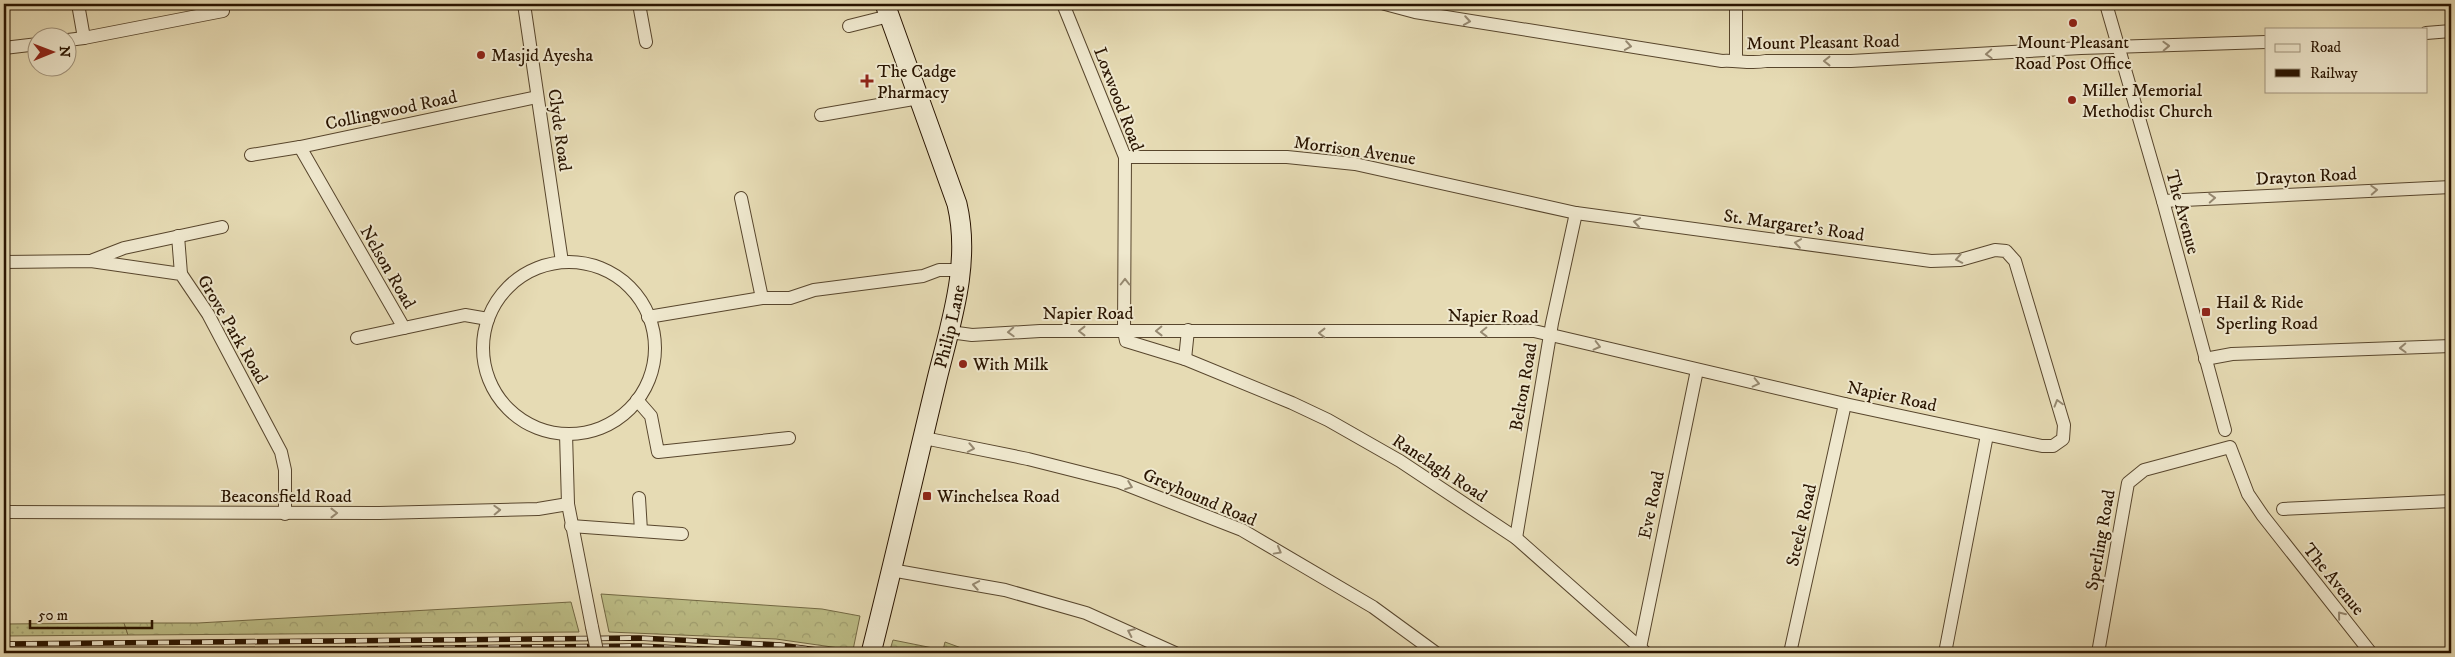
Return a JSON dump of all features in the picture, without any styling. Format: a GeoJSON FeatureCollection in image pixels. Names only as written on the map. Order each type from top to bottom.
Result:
{"type":"FeatureCollection","features":[{"type":"Feature","properties":{"kind":"main road","name":"Philip Lane"},"geometry":{"type":"LineString","coordinates":[[872,649],[950,332],[960,270],[962,227],[957,204],[887,10]]}},
{"type":"Feature","properties":{"kind":"street"},"geometry":{"type":"LineString","coordinates":[[78,4],[84,38]]}},
{"type":"Feature","properties":{"kind":"street"},"geometry":{"type":"LineString","coordinates":[[78,39],[223,11],[222,4]]}},
{"type":"Feature","properties":{"kind":"street","name":"Clyde Road"},"geometry":{"type":"LineString","coordinates":[[524,4],[562,262]]}},
{"type":"Feature","properties":{"kind":"street"},"geometry":{"type":"LineString","coordinates":[[639,4],[646,42]]}},
{"type":"Feature","properties":{"kind":"street","name":"Loxwood Road"},"geometry":{"type":"LineString","coordinates":[[1063,4],[1125,157],[1124,331]]}},
{"type":"Feature","properties":{"kind":"street","name":"Mount Pleasant Road"},"geometry":{"type":"LineString","coordinates":[[1386,4],[1444,17],[1722,61],[1736,60],[1755,63],[1766,61],[1851,61],[2265,42]]}},
{"type":"Feature","properties":{"kind":"street"},"geometry":{"type":"LineString","coordinates":[[1736,4],[1736,60]]}},
{"type":"Feature","properties":{"kind":"street","name":"The Avenue"},"geometry":{"type":"LineString","coordinates":[[2106,4],[2163,201],[2225,430]]}},
{"type":"Feature","properties":{"kind":"street"},"geometry":{"type":"LineString","coordinates":[[849,26],[887,10]]}},
{"type":"Feature","properties":{"kind":"street"},"geometry":{"type":"LineString","coordinates":[[2428,33],[2451,31]]}},
{"type":"Feature","properties":{"kind":"street"},"geometry":{"type":"LineString","coordinates":[[4,48],[28,45]]}},
{"type":"Feature","properties":{"kind":"street","name":"Collingwood Road"},"geometry":{"type":"LineString","coordinates":[[251,155],[300,147],[537,97]]}},
{"type":"Feature","properties":{"kind":"street"},"geometry":{"type":"LineString","coordinates":[[821,115],[919,98]]}},
{"type":"Feature","properties":{"kind":"street","name":"Nelson Road"},"geometry":{"type":"LineString","coordinates":[[300,147],[404,328],[466,315],[488,319]]}},
{"type":"Feature","properties":{"kind":"street","name":"Morrison Avenue"},"geometry":{"type":"LineString","coordinates":[[1125,157],[1287,157],[1355,164],[1576,213]]}},
{"type":"Feature","properties":{"kind":"street","name":"Drayton Road"},"geometry":{"type":"LineString","coordinates":[[2163,201],[2451,186]]}},
{"type":"Feature","properties":{"kind":"street"},"geometry":{"type":"LineString","coordinates":[[741,198],[762,298]]}},
{"type":"Feature","properties":{"kind":"street","name":"St. Margaret's Road"},"geometry":{"type":"LineString","coordinates":[[1576,213],[1931,261],[1960,260],[1994,250],[2006,251],[2015,261],[2064,424],[2063,439],[2053,446]]}},
{"type":"Feature","properties":{"kind":"street","name":"Belton Road"},"geometry":{"type":"LineString","coordinates":[[1516,538],[1550,334],[1576,213]]}},
{"type":"Feature","properties":{"kind":"street"},"geometry":{"type":"LineString","coordinates":[[91,261],[124,248],[222,227]]}},
{"type":"Feature","properties":{"kind":"street"},"geometry":{"type":"LineString","coordinates":[[178,236],[181,274]]}},
{"type":"Feature","properties":{"kind":"street","name":"Grove Park Road"},"geometry":{"type":"LineString","coordinates":[[4,262],[91,261],[181,274],[208,314],[281,452],[285,470],[285,514]]}},
{"type":"Feature","properties":{"kind":"street"},"geometry":{"type":"LineString","coordinates":[[562,262],[589,264],[613,274],[634,292],[648,317],[654,341],[653,359],[646,384],[636,400],[624,413],[602,427],[566,434],[549,431],[524,421],[510,410],[498,396],[489,381],[483,354],[484,336],[488,319],[501,296],[520,277],[544,265],[562,262]]}},
{"type":"Feature","properties":{"kind":"street"},"geometry":{"type":"LineString","coordinates":[[648,317],[762,298],[790,298],[814,290],[923,276],[939,270],[960,270]]}},
{"type":"Feature","properties":{"kind":"street"},"geometry":{"type":"LineString","coordinates":[[357,338],[404,328]]}},
{"type":"Feature","properties":{"kind":"street","name":"Napier Road"},"geometry":{"type":"LineString","coordinates":[[950,332],[972,335],[1040,330],[1188,330],[1320,333],[1534,331],[1845,404],[1987,435],[2042,446],[2053,446]]}},
{"type":"Feature","properties":{"kind":"street"},"geometry":{"type":"LineString","coordinates":[[1185,359],[1188,330]]}},
{"type":"Feature","properties":{"kind":"street","name":"Ranelagh Road"},"geometry":{"type":"LineString","coordinates":[[1124,331],[1126,341],[1185,359],[1328,420],[1400,462],[1516,538],[1643,651]]}},
{"type":"Feature","properties":{"kind":"street"},"geometry":{"type":"LineString","coordinates":[[2205,359],[2232,354],[2451,346]]}},
{"type":"Feature","properties":{"kind":"street","name":"Eve Road"},"geometry":{"type":"LineString","coordinates":[[1643,651],[1697,370]]}},
{"type":"Feature","properties":{"kind":"street"},"geometry":{"type":"LineString","coordinates":[[636,400],[651,416],[658,452],[789,438]]}},
{"type":"Feature","properties":{"kind":"street","name":"Steele Road"},"geometry":{"type":"LineString","coordinates":[[1790,653],[1845,404]]}},
{"type":"Feature","properties":{"kind":"street"},"geometry":{"type":"LineString","coordinates":[[566,434],[568,504],[598,652]]}},
{"type":"Feature","properties":{"kind":"street"},"geometry":{"type":"LineString","coordinates":[[1945,653],[1987,435]]}},
{"type":"Feature","properties":{"kind":"street","name":"Greyhound Road"},"geometry":{"type":"LineString","coordinates":[[924,438],[1119,482],[1234,527],[1372,607],[1436,653]]}},
{"type":"Feature","properties":{"kind":"street","name":"The Avenue"},"geometry":{"type":"LineString","coordinates":[[2230,447],[2248,494],[2263,516],[2371,653]]}},
{"type":"Feature","properties":{"kind":"street","name":"Sperling Road"},"geometry":{"type":"LineString","coordinates":[[2098,653],[2128,483],[2144,470],[2230,447]]}},
{"type":"Feature","properties":{"kind":"street"},"geometry":{"type":"LineString","coordinates":[[639,498],[641,531]]}},
{"type":"Feature","properties":{"kind":"street"},"geometry":{"type":"LineString","coordinates":[[2283,509],[2451,501]]}},
{"type":"Feature","properties":{"kind":"street","name":"Beaconsfield Road"},"geometry":{"type":"LineString","coordinates":[[4,512],[285,514],[538,509],[568,504]]}},
{"type":"Feature","properties":{"kind":"street"},"geometry":{"type":"LineString","coordinates":[[572,526],[682,534]]}},
{"type":"Feature","properties":{"kind":"street"},"geometry":{"type":"LineString","coordinates":[[891,570],[1005,590],[1086,613],[1175,653]]}},
{"type":"Feature","properties":{"kind":"green space"},"geometry":{"type":"Polygon","coordinates":[[[601,594],[822,609],[860,616],[853,650],[776,639],[609,632],[601,594]]]}},
{"type":"Feature","properties":{"kind":"green space"},"geometry":{"type":"Polygon","coordinates":[[[571,602],[579,632],[128,635],[124,623],[198,623],[571,602]]]}},
{"type":"Feature","properties":{"kind":"green space"},"geometry":{"type":"Polygon","coordinates":[[[124,623],[128,635],[4,636],[4,624],[124,623]]]}},
{"type":"Feature","properties":{"kind":"green space"},"geometry":{"type":"Polygon","coordinates":[[[893,640],[943,650],[945,642],[975,653],[889,653],[893,640]]]}},
{"type":"Feature","properties":{"kind":"green space"},"geometry":{"type":"Polygon","coordinates":[[[569,650],[582,650],[582,653],[448,653],[569,650]]]}},
{"type":"Feature","properties":{"kind":"railway"},"geometry":{"type":"LineString","coordinates":[[4,644],[639,638],[780,645],[839,653]]}},
{"type":"Feature","properties":{"kind":"railway"},"geometry":{"type":"LineString","coordinates":[[4,652],[639,646],[784,653]]}},
{"type":"Feature","properties":{"kind":"place","name":"Mount Pleasant Road Post Office"},"geometry":{"type":"Point","coordinates":[2073,23]}},
{"type":"Feature","properties":{"kind":"place","name":"Masjid Ayesha"},"geometry":{"type":"Point","coordinates":[481,55]}},
{"type":"Feature","properties":{"kind":"place","name":"The Cadge Pharmacy"},"geometry":{"type":"Point","coordinates":[867,81]}},
{"type":"Feature","properties":{"kind":"place","name":"Miller Memorial Methodist Church"},"geometry":{"type":"Point","coordinates":[2072,100]}},
{"type":"Feature","properties":{"kind":"place","name":"Hail & Ride Sperling Road"},"geometry":{"type":"Point","coordinates":[2206,312]}},
{"type":"Feature","properties":{"kind":"place","name":"With Milk"},"geometry":{"type":"Point","coordinates":[963,364]}},
{"type":"Feature","properties":{"kind":"place","name":"Winchelsea Road"},"geometry":{"type":"Point","coordinates":[927,496]}}]}
